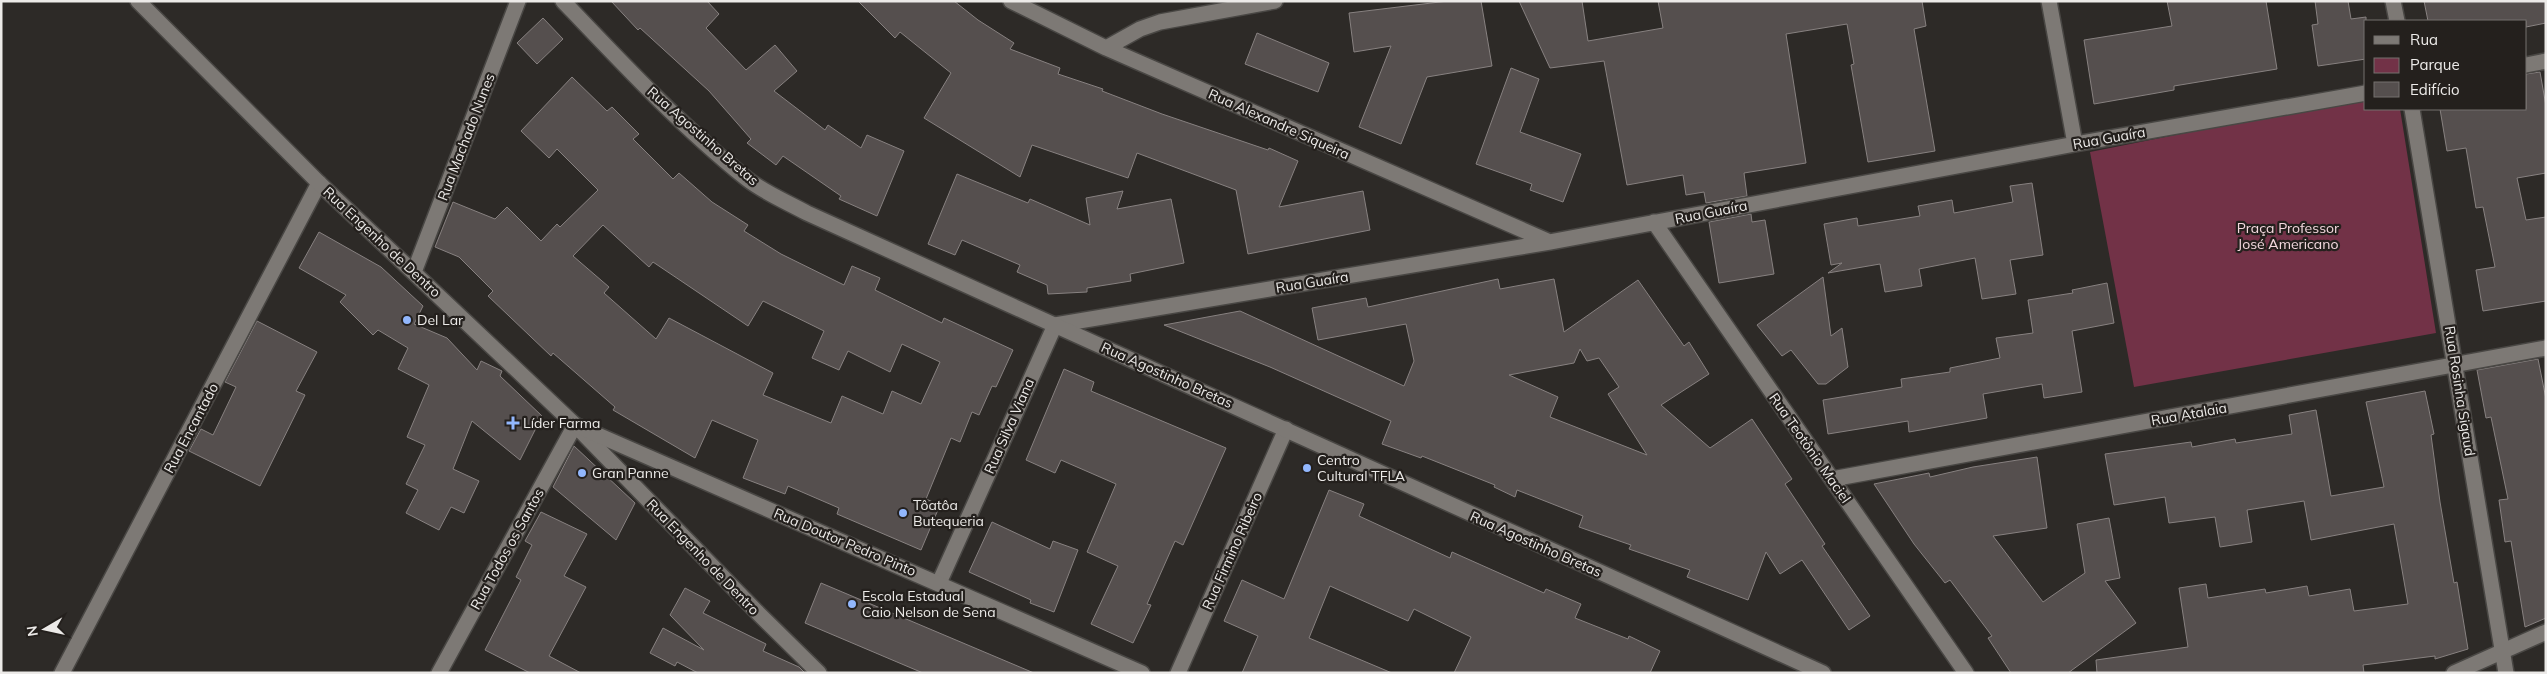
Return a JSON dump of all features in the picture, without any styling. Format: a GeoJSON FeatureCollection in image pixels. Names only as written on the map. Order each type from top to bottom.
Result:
{"type":"FeatureCollection","features":[{"type":"Feature","properties":{"kind":"street","name":"Rua Engenho de Dentro"},"geometry":{"type":"LineString","coordinates":[[138,1],[319,183],[575,425],[819,673]]}},
{"type":"Feature","properties":{"kind":"street","name":"Rua Machado Nunes"},"geometry":{"type":"LineString","coordinates":[[414,272],[518,1]]}},
{"type":"Feature","properties":{"kind":"street","name":"Rua Agostinho Bretas"},"geometry":{"type":"LineString","coordinates":[[564,1],[664,103],[749,180],[807,213],[1823,673]]}},
{"type":"Feature","properties":{"kind":"street","name":"Rua Alexandre Siqueira"},"geometry":{"type":"LineString","coordinates":[[1011,1],[1106,48],[1550,242]]}},
{"type":"Feature","properties":{"kind":"street"},"geometry":{"type":"LineString","coordinates":[[1106,48],[1140,29],[1160,22],[1275,1]]}},
{"type":"Feature","properties":{"kind":"street"},"geometry":{"type":"LineString","coordinates":[[2049,1],[2074,144]]}},
{"type":"Feature","properties":{"kind":"street"},"geometry":{"type":"LineString","coordinates":[[2393,1],[2396,20]]}},
{"type":"Feature","properties":{"kind":"street"},"geometry":{"type":"LineString","coordinates":[[2527,65],[2546,61]]}},
{"type":"Feature","properties":{"kind":"street","name":"Rua Guaíra"},"geometry":{"type":"LineString","coordinates":[[1055,324],[1550,242],[2074,144],[2364,93]]}},
{"type":"Feature","properties":{"kind":"street","name":"Rua Rosinha Sigaud"},"geometry":{"type":"LineString","coordinates":[[2412,110],[2506,673]]}},
{"type":"Feature","properties":{"kind":"street","name":"Rua Encantado"},"geometry":{"type":"LineString","coordinates":[[62,673],[319,183]]}},
{"type":"Feature","properties":{"kind":"street","name":"Rua Teotônio Maciel"},"geometry":{"type":"LineString","coordinates":[[1654,222],[1966,673]]}},
{"type":"Feature","properties":{"kind":"street","name":"Rua Silva Viana"},"geometry":{"type":"LineString","coordinates":[[939,583],[1055,324]]}},
{"type":"Feature","properties":{"kind":"street","name":"Rua Atalaia"},"geometry":{"type":"LineString","coordinates":[[1832,478],[2546,348]]}},
{"type":"Feature","properties":{"kind":"street","name":"Rua Doutor Pedro Pinto"},"geometry":{"type":"LineString","coordinates":[[575,425],[1142,673]]}},
{"type":"Feature","properties":{"kind":"street","name":"Rua Todos os Santos"},"geometry":{"type":"LineString","coordinates":[[440,673],[575,425]]}},
{"type":"Feature","properties":{"kind":"street","name":"Rua Firmino Ribeiro"},"geometry":{"type":"LineString","coordinates":[[1178,673],[1286,429]]}},
{"type":"Feature","properties":{"kind":"street"},"geometry":{"type":"LineString","coordinates":[[2454,673],[2502,649],[2546,632]]}},
{"type":"Feature","properties":{"kind":"green space","name":"Praça Professor José Americano"},"geometry":{"type":"Polygon","coordinates":[[[2364,97],[2364,110],[2400,110],[2436,333],[2134,387],[2090,152],[2364,97]]]}},
{"type":"Feature","properties":{"kind":"building"},"geometry":{"type":"Polygon","coordinates":[[[611,1],[707,1],[719,14],[706,28],[746,70],[775,45],[797,71],[774,91],[825,130],[828,125],[861,148],[867,135],[904,151],[877,216],[839,199],[841,196],[783,156],[776,165],[747,143],[751,139],[709,91],[640,28],[638,30],[611,1]]]}},
{"type":"Feature","properties":{"kind":"building"},"geometry":{"type":"Polygon","coordinates":[[[858,1],[954,1],[978,20],[1014,43],[1010,49],[1060,68],[1058,74],[1103,89],[1102,91],[1162,114],[1268,150],[1269,148],[1298,161],[1279,207],[1363,191],[1370,230],[1248,254],[1236,190],[1137,153],[1128,178],[1032,145],[1020,177],[924,118],[951,73],[900,32],[895,38],[858,1]]]}},
{"type":"Feature","properties":{"kind":"building"},"geometry":{"type":"Polygon","coordinates":[[[1448,1],[1481,1],[1492,66],[1427,77],[1401,144],[1359,127],[1391,46],[1354,52],[1349,13],[1448,1]]]}},
{"type":"Feature","properties":{"kind":"building"},"geometry":{"type":"Polygon","coordinates":[[[1519,1],[1582,1],[1588,41],[1663,28],[1658,1],[1922,1],[1926,26],[1914,29],[1935,151],[1868,162],[1851,65],[1854,64],[1847,24],[1786,34],[1806,163],[1744,173],[1747,196],[1706,203],[1704,192],[1686,195],[1683,175],[1627,185],[1604,61],[1550,68],[1519,1]]]}},
{"type":"Feature","properties":{"kind":"building"},"geometry":{"type":"Polygon","coordinates":[[[2167,1],[2266,1],[2277,69],[2174,86],[2174,90],[2094,104],[2084,40],[2172,26],[2167,1]]]}},
{"type":"Feature","properties":{"kind":"building"},"geometry":{"type":"Polygon","coordinates":[[[2315,1],[2348,1],[2351,19],[2366,17],[2366,20],[2364,20],[2364,59],[2318,66],[2312,25],[2318,24],[2315,1]]]}},
{"type":"Feature","properties":{"kind":"building"},"geometry":{"type":"Polygon","coordinates":[[[2424,1],[2546,1],[2546,23],[2527,27],[2527,20],[2428,20],[2424,1]]]}},
{"type":"Feature","properties":{"kind":"building"},"geometry":{"type":"Polygon","coordinates":[[[543,18],[563,39],[537,64],[517,43],[543,18]]]}},
{"type":"Feature","properties":{"kind":"building"},"geometry":{"type":"Polygon","coordinates":[[[1257,33],[1329,63],[1318,92],[1245,64],[1257,33]]]}},
{"type":"Feature","properties":{"kind":"building"},"geometry":{"type":"Polygon","coordinates":[[[1511,68],[1539,79],[1520,132],[1581,154],[1563,202],[1530,190],[1532,184],[1476,164],[1511,68]]]}},
{"type":"Feature","properties":{"kind":"building"},"geometry":{"type":"Polygon","coordinates":[[[2540,72],[2546,106],[2546,173],[2517,178],[2526,220],[2546,217],[2546,301],[2483,311],[2476,270],[2495,267],[2483,207],[2476,208],[2466,148],[2447,151],[2440,110],[2527,110],[2527,74],[2540,72]]]}},
{"type":"Feature","properties":{"kind":"building"},"geometry":{"type":"Polygon","coordinates":[[[572,77],[607,111],[612,107],[639,134],[633,139],[673,179],[679,173],[712,202],[748,225],[744,231],[781,254],[844,285],[852,266],[880,278],[875,290],[942,323],[944,318],[1013,350],[996,387],[992,386],[979,415],[972,412],[960,442],[951,438],[926,499],[940,505],[921,550],[837,514],[839,508],[788,486],[785,494],[743,478],[758,440],[712,420],[695,458],[613,410],[615,407],[553,353],[551,356],[488,296],[493,291],[459,257],[435,247],[453,202],[495,219],[507,207],[541,241],[557,224],[560,227],[598,190],[557,149],[549,158],[521,131],[572,77]],[[603,225],[573,256],[609,287],[604,293],[656,339],[669,318],[773,373],[763,395],[831,423],[842,396],[883,414],[892,391],[921,404],[940,362],[902,344],[890,372],[848,351],[839,370],[812,358],[824,331],[763,301],[748,326],[653,262],[649,267],[603,225]]]}},
{"type":"Feature","properties":{"kind":"building"},"geometry":{"type":"Polygon","coordinates":[[[957,174],[1028,203],[1030,199],[1090,225],[1086,198],[1123,191],[1117,209],[1171,199],[1184,263],[1130,274],[1131,281],[1087,288],[1087,292],[1048,294],[1047,285],[1017,272],[1020,265],[962,240],[955,255],[928,244],[957,174]]]}},
{"type":"Feature","properties":{"kind":"building"},"geometry":{"type":"Polygon","coordinates":[[[2032,183],[2043,255],[2010,260],[2016,294],[1982,299],[1975,258],[1919,269],[1922,286],[1885,292],[1880,264],[1828,273],[1842,263],[1831,265],[1824,224],[1857,218],[1858,226],[1920,216],[1918,206],[1952,200],[1954,213],[2013,202],[2010,186],[2032,183]]]}},
{"type":"Feature","properties":{"kind":"building"},"geometry":{"type":"Polygon","coordinates":[[[1751,214],[1752,222],[1765,220],[1774,274],[1719,283],[1709,222],[1751,214]]]}},
{"type":"Feature","properties":{"kind":"building"},"geometry":{"type":"Polygon","coordinates":[[[319,232],[381,267],[423,306],[414,324],[447,338],[477,370],[481,361],[502,371],[500,376],[542,416],[520,460],[472,421],[453,469],[479,481],[464,513],[451,507],[439,530],[406,513],[418,490],[406,484],[425,445],[407,437],[429,385],[398,369],[408,348],[378,330],[373,335],[340,302],[346,295],[299,268],[319,232]]]}},
{"type":"Feature","properties":{"kind":"building"},"geometry":{"type":"Polygon","coordinates":[[[1823,277],[1831,336],[1842,328],[1848,367],[1826,384],[1818,384],[1791,350],[1782,356],[1757,325],[1823,277]]]}},
{"type":"Feature","properties":{"kind":"building"},"geometry":{"type":"Polygon","coordinates":[[[1498,279],[1500,289],[1554,279],[1564,332],[1638,280],[1684,346],[1689,342],[1709,374],[1661,405],[1710,448],[1752,419],[1792,479],[1785,484],[1825,544],[1822,546],[1870,616],[1849,630],[1802,560],[1780,574],[1766,552],[1748,600],[1687,577],[1690,570],[1629,549],[1631,545],[1579,527],[1583,516],[1517,490],[1515,497],[1494,487],[1495,485],[1422,456],[1421,458],[1382,444],[1391,421],[1270,367],[1164,325],[1240,311],[1404,386],[1414,361],[1406,324],[1318,340],[1312,308],[1366,298],[1368,307],[1498,279]],[[1580,349],[1574,363],[1509,375],[1558,397],[1550,417],[1647,455],[1608,394],[1619,387],[1599,358],[1587,361],[1580,349]]]}},
{"type":"Feature","properties":{"kind":"building"},"geometry":{"type":"Polygon","coordinates":[[[2107,283],[2114,323],[2072,331],[2082,392],[2044,398],[2042,384],[1983,394],[1987,418],[1909,432],[1908,421],[1828,434],[1823,400],[1902,387],[1901,379],[1950,372],[1950,368],[2000,358],[1996,338],[2033,333],[2028,300],[2073,293],[2072,290],[2107,283]]]}},
{"type":"Feature","properties":{"kind":"building"},"geometry":{"type":"Polygon","coordinates":[[[257,321],[317,352],[296,391],[305,395],[260,486],[189,451],[201,429],[213,435],[236,387],[225,382],[257,321]]]}},
{"type":"Feature","properties":{"kind":"building"},"geometry":{"type":"Polygon","coordinates":[[[2538,359],[2546,399],[2546,618],[2525,627],[2511,541],[2505,542],[2499,500],[2508,499],[2491,417],[2486,418],[2477,370],[2538,359]]]}},
{"type":"Feature","properties":{"kind":"building"},"geometry":{"type":"Polygon","coordinates":[[[1064,369],[1094,382],[1091,391],[1226,448],[1183,545],[1175,541],[1147,604],[1151,605],[1133,643],[1091,624],[1118,566],[1087,552],[1116,484],[1061,460],[1055,473],[1026,460],[1064,369]]]}},
{"type":"Feature","properties":{"kind":"building"},"geometry":{"type":"Polygon","coordinates":[[[2425,391],[2434,434],[2431,435],[2440,502],[2454,583],[2457,582],[2468,649],[2435,659],[2435,656],[2363,665],[2364,673],[2097,673],[2096,660],[2188,647],[2179,588],[2206,584],[2208,598],[2265,589],[2266,593],[2307,586],[2309,596],[2350,589],[2354,611],[2408,604],[2394,524],[2311,540],[2304,501],[2247,510],[2252,542],[2220,547],[2215,517],[2169,523],[2165,497],[2114,505],[2105,454],[2191,442],[2192,447],[2235,439],[2236,443],[2292,434],[2289,415],[2316,410],[2331,496],[2384,487],[2366,402],[2425,391]]]}},
{"type":"Feature","properties":{"kind":"building","name":"Gran Panne"},"geometry":{"type":"Polygon","coordinates":[[[574,446],[635,503],[616,540],[553,487],[574,446]]]}},
{"type":"Feature","properties":{"kind":"building"},"geometry":{"type":"Polygon","coordinates":[[[2037,457],[2047,528],[1993,536],[2043,602],[2085,573],[2077,524],[2109,518],[2120,578],[2105,581],[2136,623],[2068,673],[2011,673],[1988,638],[1992,636],[1950,580],[1945,583],[1914,544],[1874,484],[1929,473],[1930,477],[1973,467],[2037,457]]]}},
{"type":"Feature","properties":{"kind":"building"},"geometry":{"type":"Polygon","coordinates":[[[1329,490],[1364,504],[1359,516],[1450,558],[1452,552],[1544,593],[1546,589],[1581,604],[1575,618],[1628,639],[1629,636],[1660,651],[1650,673],[1454,673],[1471,637],[1414,609],[1408,621],[1330,586],[1309,638],[1392,673],[1242,673],[1258,636],[1224,621],[1242,580],[1284,599],[1329,490]]]}},
{"type":"Feature","properties":{"kind":"building"},"geometry":{"type":"Polygon","coordinates":[[[541,512],[587,534],[564,576],[586,587],[549,656],[581,673],[530,673],[485,650],[521,580],[516,577],[532,545],[525,541],[541,512]]]}},
{"type":"Feature","properties":{"kind":"building"},"geometry":{"type":"Polygon","coordinates":[[[992,522],[1050,549],[1053,541],[1078,550],[1054,612],[1030,603],[1031,600],[969,572],[992,522]]]}},
{"type":"Feature","properties":{"kind":"building"},"geometry":{"type":"Polygon","coordinates":[[[821,583],[1034,673],[923,673],[805,623],[821,583]]]}},
{"type":"Feature","properties":{"kind":"building"},"geometry":{"type":"Polygon","coordinates":[[[685,588],[710,601],[703,613],[766,644],[763,651],[799,667],[805,673],[698,673],[677,662],[675,666],[650,653],[663,628],[704,650],[670,615],[685,588]]]}},
{"type":"Feature","properties":{"kind":"place","name":"Del Lar"},"geometry":{"type":"Point","coordinates":[407,320]}},
{"type":"Feature","properties":{"kind":"place","name":"Líder Farma"},"geometry":{"type":"Point","coordinates":[513,423]}},
{"type":"Feature","properties":{"kind":"place","name":"Centro Cultural TFLA"},"geometry":{"type":"Point","coordinates":[1307,468]}},
{"type":"Feature","properties":{"kind":"place","name":"Gran Panne"},"geometry":{"type":"Point","coordinates":[582,473]}},
{"type":"Feature","properties":{"kind":"place","name":"Tôatôa Butequeria"},"geometry":{"type":"Point","coordinates":[903,513]}},
{"type":"Feature","properties":{"kind":"place","name":"Escola Estadual Caio Nelson de Sena"},"geometry":{"type":"Point","coordinates":[852,604]}}]}
